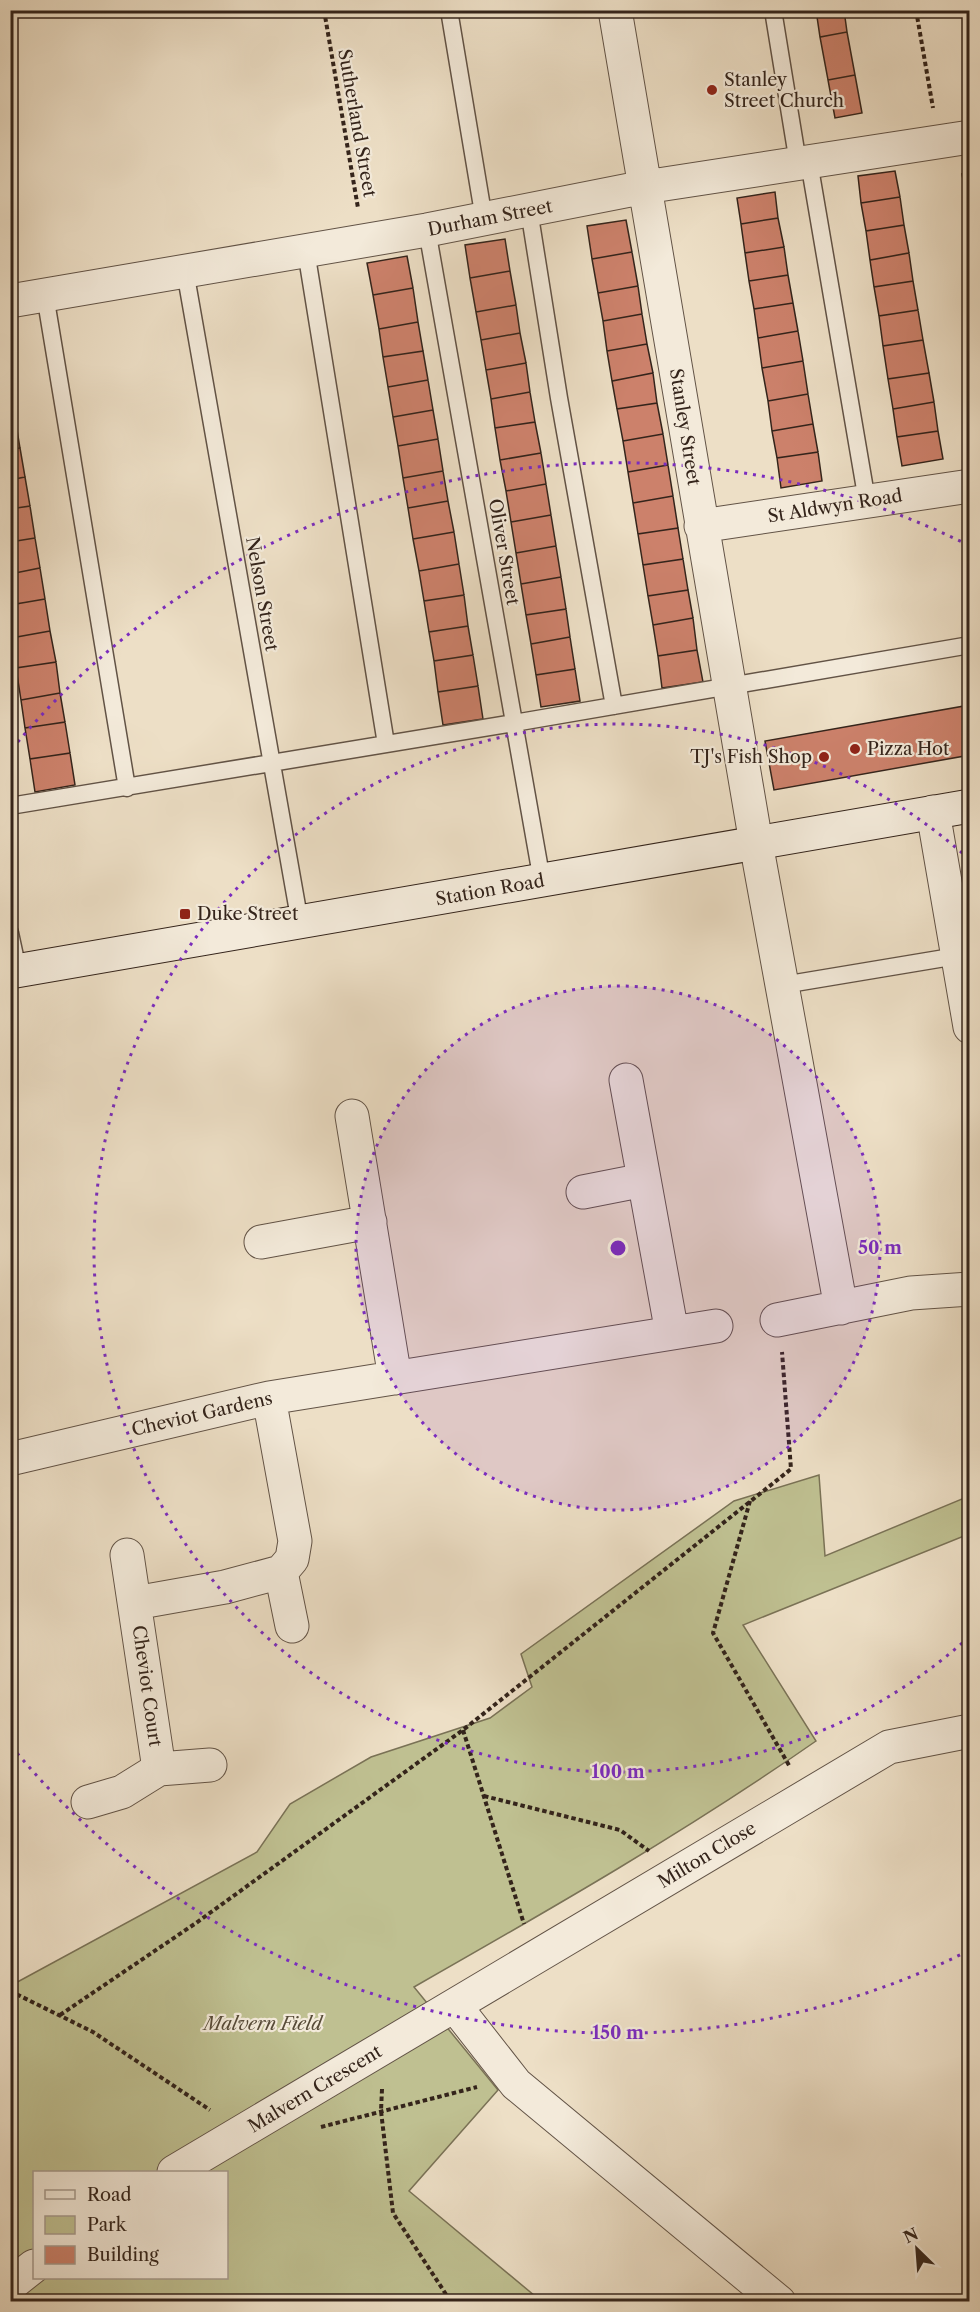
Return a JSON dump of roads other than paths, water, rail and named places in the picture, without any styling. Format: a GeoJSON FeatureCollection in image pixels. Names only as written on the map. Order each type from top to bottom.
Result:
{"type":"FeatureCollection","features":[{"type":"Feature","properties":{"kind":"street","name":"Stanley Street"},"geometry":{"type":"LineString","coordinates":[[615,10],[756,843],[841,1308]]}},
{"type":"Feature","properties":{"kind":"street","name":"Durham Street"},"geometry":{"type":"LineString","coordinates":[[10,301],[427,231],[645,187],[955,139]]}},
{"type":"Feature","properties":{"kind":"street","name":"St Aldwyn Road"},"geometry":{"type":"LineString","coordinates":[[701,526],[969,486]]}},
{"type":"Feature","properties":{"kind":"street","name":"Station Road"},"geometry":{"type":"LineString","coordinates":[[14,971],[969,806]]}},
{"type":"Feature","properties":{"kind":"street"},"geometry":{"type":"LineString","coordinates":[[933,812],[963,955],[969,1027]]}},
{"type":"Feature","properties":{"kind":"street"},"geometry":{"type":"LineString","coordinates":[[626,1080],[672,1333]]}},
{"type":"Feature","properties":{"kind":"street"},"geometry":{"type":"LineString","coordinates":[[352,1116],[395,1378]]}},
{"type":"Feature","properties":{"kind":"street"},"geometry":{"type":"LineString","coordinates":[[583,1192],[644,1180]]}},
{"type":"Feature","properties":{"kind":"street"},"geometry":{"type":"LineString","coordinates":[[261,1242],[370,1222]]}},
{"type":"Feature","properties":{"kind":"street"},"geometry":{"type":"LineString","coordinates":[[777,1320],[911,1293],[969,1289]]}},
{"type":"Feature","properties":{"kind":"street","name":"Cheviot Gardens"},"geometry":{"type":"LineString","coordinates":[[10,1459],[269,1398],[716,1326]]}},
{"type":"Feature","properties":{"kind":"street"},"geometry":{"type":"LineString","coordinates":[[269,1398],[295,1541],[292,1559],[281,1572],[292,1626]]}},
{"type":"Feature","properties":{"kind":"street","name":"Cheviot Court"},"geometry":{"type":"LineString","coordinates":[[127,1555],[159,1769]]}},
{"type":"Feature","properties":{"kind":"street","name":"Cheviot Court"},"geometry":{"type":"LineString","coordinates":[[135,1603],[225,1587],[281,1572]]}},
{"type":"Feature","properties":{"kind":"street","name":"Milton Close"},"geometry":{"type":"LineString","coordinates":[[455,2006],[889,1748],[969,1731]]}},
{"type":"Feature","properties":{"kind":"street","name":"Cheviot Court"},"geometry":{"type":"LineString","coordinates":[[88,1802],[122,1792],[159,1769],[210,1765]]}},
{"type":"Feature","properties":{"kind":"street"},"geometry":{"type":"LineString","coordinates":[[455,2006],[516,2085],[779,2301]]}},
{"type":"Feature","properties":{"kind":"street","name":"Malvern Crescent"},"geometry":{"type":"LineString","coordinates":[[176,2171],[455,2006]]}},
{"type":"Feature","properties":{"kind":"street"},"geometry":{"type":"LineString","coordinates":[[10,2285],[33,2267]]}},
{"type":"Feature","properties":{"kind":"lane"},"geometry":{"type":"LineString","coordinates":[[449,10],[484,219]]}},
{"type":"Feature","properties":{"kind":"lane"},"geometry":{"type":"LineString","coordinates":[[773,10],[867,501]]}},
{"type":"Feature","properties":{"kind":"lane"},"geometry":{"type":"LineString","coordinates":[[529,210],[614,706]]}},
{"type":"Feature","properties":{"kind":"lane","name":"Oliver Street"},"geometry":{"type":"LineString","coordinates":[[427,231],[542,881]]}},
{"type":"Feature","properties":{"kind":"lane"},"geometry":{"type":"LineString","coordinates":[[306,251],[387,744]]}},
{"type":"Feature","properties":{"kind":"lane","name":"Nelson Street"},"geometry":{"type":"LineString","coordinates":[[185,271],[300,923]]}},
{"type":"Feature","properties":{"kind":"lane"},"geometry":{"type":"LineString","coordinates":[[45,295],[127,788]]}},
{"type":"Feature","properties":{"kind":"lane"},"geometry":{"type":"LineString","coordinates":[[10,806],[272,764],[969,645]]}},
{"type":"Feature","properties":{"kind":"lane"},"geometry":{"type":"LineString","coordinates":[[10,933],[14,971]]}},
{"type":"Feature","properties":{"kind":"lane"},"geometry":{"type":"LineString","coordinates":[[783,985],[963,955]]}},
{"type":"Feature","properties":{"kind":"place","name":"Stanley Street Church"},"geometry":{"type":"Point","coordinates":[712,90]}},
{"type":"Feature","properties":{"kind":"place","name":"Pizza Hot"},"geometry":{"type":"Point","coordinates":[855,749]}},
{"type":"Feature","properties":{"kind":"place","name":"TJ's Fish Shop"},"geometry":{"type":"Point","coordinates":[824,757]}},
{"type":"Feature","properties":{"kind":"place","name":"Duke Street"},"geometry":{"type":"Point","coordinates":[185,914]}},
{"type":"Feature","properties":{"kind":"park label","name":"Malvern Field"},"geometry":{"type":"Point","coordinates":[263,2024]}}]}
